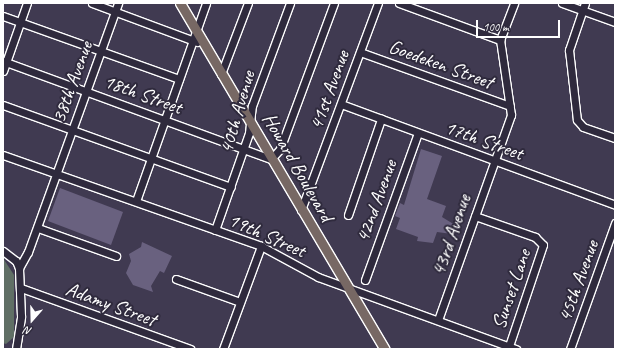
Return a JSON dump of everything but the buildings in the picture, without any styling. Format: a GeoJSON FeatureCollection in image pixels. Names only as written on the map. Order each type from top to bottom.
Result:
{"type":"FeatureCollection","features":[{"type":"Feature","properties":{"kind":"main road","name":"Howard Boulevard"},"geometry":{"type":"LineString","coordinates":[[180,3],[384,349]]}},
{"type":"Feature","properties":{"kind":"street"},"geometry":{"type":"LineString","coordinates":[[3,71],[5,61],[27,3]]}},
{"type":"Feature","properties":{"kind":"street"},"geometry":{"type":"LineString","coordinates":[[92,3],[205,45]]}},
{"type":"Feature","properties":{"kind":"street","name":"38th Avenue"},"geometry":{"type":"LineString","coordinates":[[19,268],[38,228],[118,3]]}},
{"type":"Feature","properties":{"kind":"street"},"geometry":{"type":"LineString","coordinates":[[136,201],[206,3]]}},
{"type":"Feature","properties":{"kind":"street"},"geometry":{"type":"LineString","coordinates":[[221,74],[248,3]]}},
{"type":"Feature","properties":{"kind":"street","name":"40th Avenue"},"geometry":{"type":"LineString","coordinates":[[215,230],[244,148],[251,123],[252,106],[290,3]]}},
{"type":"Feature","properties":{"kind":"street"},"geometry":{"type":"LineString","coordinates":[[271,159],[280,149],[334,3]]}},
{"type":"Feature","properties":{"kind":"street","name":"41st Avenue"},"geometry":{"type":"LineString","coordinates":[[302,210],[378,3]]}},
{"type":"Feature","properties":{"kind":"street"},"geometry":{"type":"LineString","coordinates":[[399,3],[500,40],[514,3]]}},
{"type":"Feature","properties":{"kind":"street"},"geometry":{"type":"LineString","coordinates":[[562,3],[615,22]]}},
{"type":"Feature","properties":{"kind":"street"},"geometry":{"type":"LineString","coordinates":[[585,3],[569,50],[580,123],[615,138]]}},
{"type":"Feature","properties":{"kind":"street"},"geometry":{"type":"LineString","coordinates":[[3,16],[101,50],[178,79]]}},
{"type":"Feature","properties":{"kind":"street","name":"43rd Avenue"},"geometry":{"type":"LineString","coordinates":[[438,320],[511,115],[500,40]]}},
{"type":"Feature","properties":{"kind":"street","name":"Goedeken Street"},"geometry":{"type":"LineString","coordinates":[[360,52],[510,106]]}},
{"type":"Feature","properties":{"kind":"street","name":"18th Street"},"geometry":{"type":"LineString","coordinates":[[5,61],[271,159]]}},
{"type":"Feature","properties":{"kind":"street","name":"17th Street"},"geometry":{"type":"LineString","coordinates":[[341,104],[615,205]]}},
{"type":"Feature","properties":{"kind":"street"},"geometry":{"type":"LineString","coordinates":[[3,105],[231,187]]}},
{"type":"Feature","properties":{"kind":"street"},"geometry":{"type":"LineString","coordinates":[[348,215],[381,119]]}},
{"type":"Feature","properties":{"kind":"street","name":"42nd Avenue"},"geometry":{"type":"LineString","coordinates":[[365,280],[418,133]]}},
{"type":"Feature","properties":{"kind":"street","name":"19th Street"},"geometry":{"type":"LineString","coordinates":[[3,155],[58,173],[261,246],[318,277],[512,348]]}},
{"type":"Feature","properties":{"kind":"street","name":"Sunset Lane"},"geometry":{"type":"LineString","coordinates":[[475,216],[535,237],[543,245],[512,348]]}},
{"type":"Feature","properties":{"kind":"street","name":"45th Avenue"},"geometry":{"type":"LineString","coordinates":[[570,349],[615,223]]}},
{"type":"Feature","properties":{"kind":"street"},"geometry":{"type":"LineString","coordinates":[[38,228],[116,256]]}},
{"type":"Feature","properties":{"kind":"street"},"geometry":{"type":"LineString","coordinates":[[224,349],[261,246]]}},
{"type":"Feature","properties":{"kind":"street"},"geometry":{"type":"LineString","coordinates":[[3,251],[16,261],[19,268],[21,288],[16,349]]}},
{"type":"Feature","properties":{"kind":"street"},"geometry":{"type":"LineString","coordinates":[[176,279],[240,302]]}},
{"type":"Feature","properties":{"kind":"street","name":"Adamy Street"},"geometry":{"type":"LineString","coordinates":[[21,288],[190,349]]}},
{"type":"Feature","properties":{"kind":"green space"},"geometry":{"type":"Polygon","coordinates":[[[3,258],[14,275],[14,337],[6,344],[3,343],[3,258]]]}}]}
